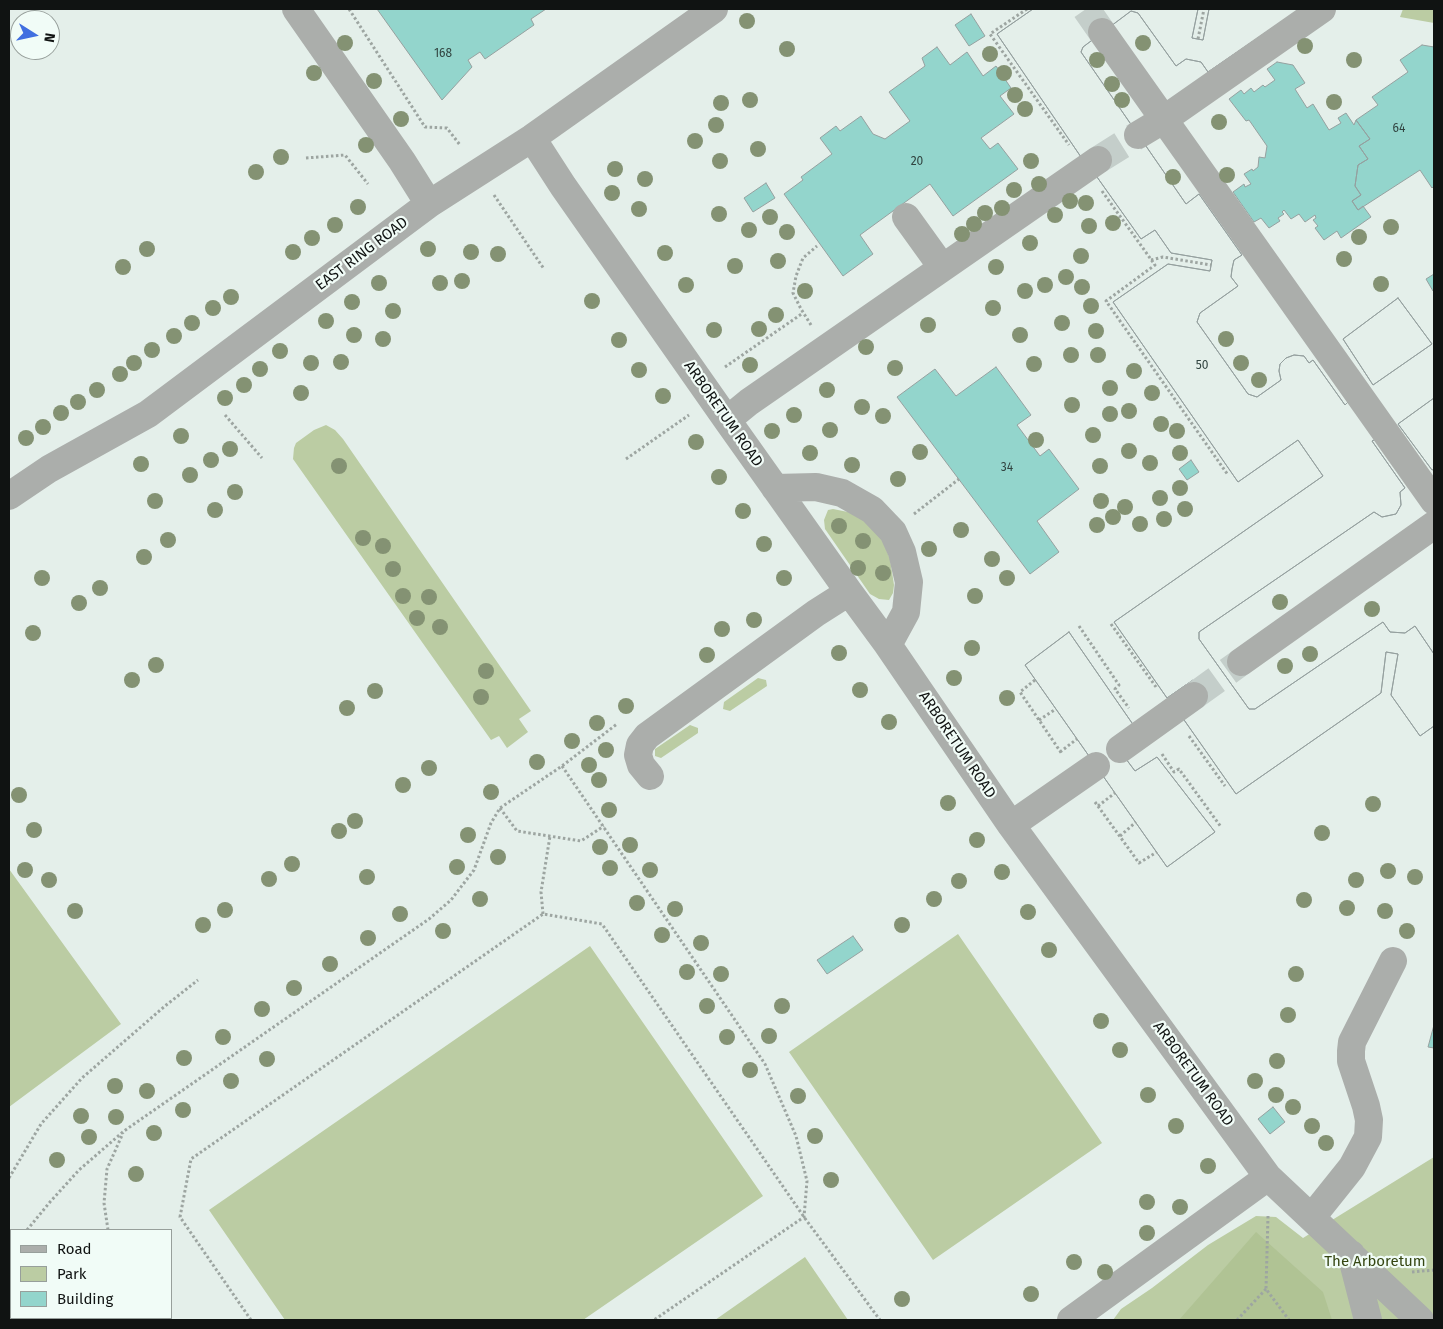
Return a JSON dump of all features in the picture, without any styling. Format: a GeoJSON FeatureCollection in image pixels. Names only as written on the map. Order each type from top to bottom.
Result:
{"type":"FeatureCollection","features":[{"type":"Feature","properties":{"kind":"street"},"geometry":{"type":"LineString","coordinates":[[296,9],[402,161],[429,204]]}},
{"type":"Feature","properties":{"kind":"street","name":"EAST RING ROAD"},"geometry":{"type":"LineString","coordinates":[[9,496],[49,469],[148,414],[429,204],[532,138],[714,9]]}},
{"type":"Feature","properties":{"kind":"street"},"geometry":{"type":"LineString","coordinates":[[1138,135],[1163,120],[1322,9]]}},
{"type":"Feature","properties":{"kind":"street"},"geometry":{"type":"LineString","coordinates":[[1102,32],[1434,501]]}},
{"type":"Feature","properties":{"kind":"street","name":"ARBORETUM ROAD"},"geometry":{"type":"LineString","coordinates":[[532,138],[563,186],[727,420],[888,645],[1011,825],[1268,1177],[1420,1320]]}},
{"type":"Feature","properties":{"kind":"street"},"geometry":{"type":"LineString","coordinates":[[727,420],[749,402],[1091,164]]}},
{"type":"Feature","properties":{"kind":"street"},"geometry":{"type":"LineString","coordinates":[[906,217],[942,267]]}},
{"type":"Feature","properties":{"kind":"street"},"geometry":{"type":"LineString","coordinates":[[775,488],[816,487],[842,493],[872,510],[893,532],[902,552],[909,582],[906,612],[888,645]]}},
{"type":"Feature","properties":{"kind":"street"},"geometry":{"type":"LineString","coordinates":[[1241,662],[1434,524]]}},
{"type":"Feature","properties":{"kind":"street"},"geometry":{"type":"LineString","coordinates":[[650,776],[640,764],[638,755],[640,745],[647,736],[816,613],[849,592]]}},
{"type":"Feature","properties":{"kind":"street"},"geometry":{"type":"LineString","coordinates":[[1120,749],[1194,696]]}},
{"type":"Feature","properties":{"kind":"street"},"geometry":{"type":"LineString","coordinates":[[1011,825],[1096,766]]}},
{"type":"Feature","properties":{"kind":"street"},"geometry":{"type":"LineString","coordinates":[[1312,1217],[1352,1167],[1368,1137],[1369,1120],[1366,1106],[1350,1061],[1352,1042],[1393,961]]}},
{"type":"Feature","properties":{"kind":"street"},"geometry":{"type":"LineString","coordinates":[[1071,1320],[1268,1177]]}},
{"type":"Feature","properties":{"kind":"street"},"geometry":{"type":"LineString","coordinates":[[1351,1254],[1368,1320]]}},
{"type":"Feature","properties":{"kind":"path"},"geometry":{"type":"LineString","coordinates":[[349,9],[425,127],[447,128],[460,145]]}},
{"type":"Feature","properties":{"kind":"path"},"geometry":{"type":"LineString","coordinates":[[1027,9],[990,34],[1091,164],[1155,265],[1106,301],[1228,475]]}},
{"type":"Feature","properties":{"kind":"path"},"geometry":{"type":"LineString","coordinates":[[1198,39],[1204,9]]}},
{"type":"Feature","properties":{"kind":"path"},"geometry":{"type":"LineString","coordinates":[[306,158],[346,155],[368,184]]}},
{"type":"Feature","properties":{"kind":"path"},"geometry":{"type":"LineString","coordinates":[[492,193],[544,269]]}},
{"type":"Feature","properties":{"kind":"path"},"geometry":{"type":"LineString","coordinates":[[817,246],[802,258],[796,276],[794,293],[803,313],[826,349]]}},
{"type":"Feature","properties":{"kind":"path"},"geometry":{"type":"LineString","coordinates":[[1151,260],[1163,257],[1211,265]]}},
{"type":"Feature","properties":{"kind":"path"},"geometry":{"type":"LineString","coordinates":[[724,367],[803,313]]}},
{"type":"Feature","properties":{"kind":"path"},"geometry":{"type":"LineString","coordinates":[[626,459],[695,410]]}},
{"type":"Feature","properties":{"kind":"path"},"geometry":{"type":"LineString","coordinates":[[225,415],[262,458]]}},
{"type":"Feature","properties":{"kind":"path"},"geometry":{"type":"LineString","coordinates":[[893,532],[959,479]]}},
{"type":"Feature","properties":{"kind":"path"},"geometry":{"type":"LineString","coordinates":[[1039,720],[1056,709]]}},
{"type":"Feature","properties":{"kind":"path"},"geometry":{"type":"LineString","coordinates":[[28,1229],[79,1170],[124,1131],[430,919],[451,900],[474,870],[491,823],[500,808],[562,766],[620,722]]}},
{"type":"Feature","properties":{"kind":"path"},"geometry":{"type":"LineString","coordinates":[[1060,752],[1077,739]]}},
{"type":"Feature","properties":{"kind":"path"},"geometry":{"type":"LineString","coordinates":[[562,766],[765,1064],[796,1136],[807,1181],[804,1217]]}},
{"type":"Feature","properties":{"kind":"path"},"geometry":{"type":"LineString","coordinates":[[1098,806],[1115,793]]}},
{"type":"Feature","properties":{"kind":"path"},"geometry":{"type":"LineString","coordinates":[[500,808],[517,830],[581,842],[604,826]]}},
{"type":"Feature","properties":{"kind":"path"},"geometry":{"type":"LineString","coordinates":[[1120,836],[1136,822]]}},
{"type":"Feature","properties":{"kind":"path"},"geometry":{"type":"LineString","coordinates":[[543,914],[541,892],[550,836]]}},
{"type":"Feature","properties":{"kind":"path"},"geometry":{"type":"LineString","coordinates":[[251,1320],[180,1217],[191,1159],[543,914],[602,924],[804,1217],[880,1320]]}},
{"type":"Feature","properties":{"kind":"path"},"geometry":{"type":"LineString","coordinates":[[9,1178],[41,1124],[82,1078],[198,980]]}},
{"type":"Feature","properties":{"kind":"path"},"geometry":{"type":"LineString","coordinates":[[108,1229],[104,1203],[106,1169],[124,1131]]}},
{"type":"Feature","properties":{"kind":"path"},"geometry":{"type":"LineString","coordinates":[[1268,1177],[1266,1289],[1289,1320]]}},
{"type":"Feature","properties":{"kind":"path"},"geometry":{"type":"LineString","coordinates":[[654,1320],[804,1217]]}},
{"type":"Feature","properties":{"kind":"path"},"geometry":{"type":"LineString","coordinates":[[1237,1320],[1266,1289]]}},
{"type":"Feature","properties":{"kind":"green space"},"geometry":{"type":"Polygon","coordinates":[[[1403,9],[1434,9],[1434,23],[1400,17],[1403,9]]]}},
{"type":"Feature","properties":{"kind":"green space"},"geometry":{"type":"Polygon","coordinates":[[[326,425],[335,430],[343,439],[531,711],[519,719],[528,732],[507,748],[499,736],[491,740],[293,459],[296,443],[314,430],[326,425]]]}},
{"type":"Feature","properties":{"kind":"green space"},"geometry":{"type":"Polygon","coordinates":[[[833,509],[853,513],[867,523],[882,539],[890,559],[894,585],[893,593],[889,600],[879,599],[870,594],[825,529],[824,520],[828,510],[833,509]]]}},
{"type":"Feature","properties":{"kind":"green space"},"geometry":{"type":"Polygon","coordinates":[[[758,678],[766,680],[767,686],[730,711],[723,709],[724,702],[758,678]]]}},
{"type":"Feature","properties":{"kind":"green space"},"geometry":{"type":"Polygon","coordinates":[[[690,725],[698,728],[698,733],[661,758],[655,756],[655,749],[690,725]]]}},
{"type":"Feature","properties":{"kind":"green space"},"geometry":{"type":"Polygon","coordinates":[[[9,869],[121,1024],[9,1107],[9,869]]]}},
{"type":"Feature","properties":{"kind":"green space"},"geometry":{"type":"Polygon","coordinates":[[[958,934],[1102,1143],[933,1260],[789,1052],[958,934]]]}},
{"type":"Feature","properties":{"kind":"green space"},"geometry":{"type":"Polygon","coordinates":[[[590,946],[763,1196],[583,1320],[285,1320],[209,1210],[590,946]]]}},
{"type":"Feature","properties":{"kind":"green space","name":"The Arboretum"},"geometry":{"type":"Polygon","coordinates":[[[1434,1157],[1434,1320],[1113,1320],[1121,1309],[1208,1245],[1256,1216],[1276,1217],[1303,1238],[1434,1157]]]}},
{"type":"Feature","properties":{"kind":"green space"},"geometry":{"type":"Polygon","coordinates":[[[1256,1232],[1323,1292],[1332,1320],[1179,1320],[1256,1232]]]}},
{"type":"Feature","properties":{"kind":"green space"},"geometry":{"type":"Polygon","coordinates":[[[805,1257],[848,1320],[715,1320],[805,1257]]]}},
{"type":"Feature","properties":{"kind":"building"},"geometry":{"type":"Polygon","coordinates":[[[377,9],[546,9],[531,19],[534,25],[485,59],[480,52],[468,60],[472,67],[442,100],[377,9]]]}},
{"type":"Feature","properties":{"kind":"building"},"geometry":{"type":"Polygon","coordinates":[[[1033,9],[1198,9],[1192,38],[1203,40],[1209,9],[1300,9],[1208,72],[1201,62],[1186,59],[1176,66],[1138,13],[1131,11],[1083,47],[1081,52],[1186,204],[1199,194],[1242,255],[1234,260],[1232,269],[1231,277],[1238,286],[1200,313],[1197,322],[1248,394],[1257,397],[1281,380],[1280,364],[1286,358],[1294,355],[1304,356],[1309,363],[1313,360],[1345,405],[1349,401],[1376,439],[1372,441],[1405,488],[1400,492],[1401,505],[1396,514],[1382,517],[1374,512],[1199,632],[1199,639],[1249,709],[1255,709],[1383,622],[1390,632],[1405,633],[1415,626],[1434,654],[1434,726],[1420,736],[1391,695],[1398,654],[1386,652],[1381,693],[1236,794],[1182,717],[1207,700],[1193,680],[1167,698],[1114,622],[1323,476],[1298,440],[1238,482],[1113,302],[1168,264],[1210,271],[1212,260],[1171,253],[1155,230],[1141,239],[1081,157],[997,34],[1033,9]]]}},
{"type":"Feature","properties":{"kind":"building"},"geometry":{"type":"Polygon","coordinates":[[[1033,9],[1198,9],[1192,38],[1203,40],[1209,9],[1300,9],[1208,72],[1201,62],[1186,59],[1176,66],[1138,13],[1131,11],[1083,47],[1081,52],[1186,204],[1199,194],[1242,255],[1234,260],[1232,269],[1231,277],[1238,286],[1200,313],[1197,322],[1248,394],[1257,397],[1281,380],[1280,364],[1286,358],[1294,355],[1304,356],[1309,363],[1313,360],[1345,405],[1349,401],[1376,439],[1372,441],[1405,488],[1400,492],[1401,505],[1396,514],[1382,517],[1374,512],[1199,632],[1199,639],[1249,709],[1255,709],[1383,622],[1390,632],[1405,633],[1415,626],[1434,654],[1434,726],[1420,736],[1391,695],[1398,654],[1386,652],[1381,693],[1236,794],[1182,717],[1207,700],[1193,680],[1167,698],[1114,622],[1323,476],[1298,440],[1238,482],[1113,302],[1168,264],[1210,271],[1212,260],[1171,253],[1155,230],[1141,239],[1081,157],[997,34],[1033,9]]]}},
{"type":"Feature","properties":{"kind":"building"},"geometry":{"type":"Polygon","coordinates":[[[971,14],[985,36],[969,46],[955,25],[971,14]]]}},
{"type":"Feature","properties":{"kind":"building"},"geometry":{"type":"Polygon","coordinates":[[[1422,45],[1434,47],[1434,186],[1432,188],[1420,170],[1358,210],[1352,201],[1361,195],[1355,186],[1358,165],[1368,159],[1359,146],[1370,139],[1356,120],[1378,105],[1372,97],[1408,72],[1400,60],[1422,45]]]}},
{"type":"Feature","properties":{"kind":"building"},"geometry":{"type":"Polygon","coordinates":[[[937,47],[950,65],[967,52],[983,76],[996,66],[1011,88],[1000,96],[1014,114],[981,138],[990,149],[998,143],[1018,169],[953,216],[930,184],[860,235],[873,254],[843,276],[784,194],[803,180],[801,177],[832,154],[820,138],[836,126],[840,131],[861,116],[873,134],[885,139],[910,121],[889,92],[925,66],[922,58],[937,47]]]}},
{"type":"Feature","properties":{"kind":"building"},"geometry":{"type":"Polygon","coordinates":[[[1277,62],[1293,65],[1305,83],[1295,89],[1307,108],[1313,104],[1329,130],[1341,123],[1338,118],[1346,113],[1354,125],[1356,120],[1370,139],[1359,146],[1368,159],[1358,165],[1355,186],[1361,195],[1352,201],[1358,210],[1363,206],[1371,217],[1341,238],[1337,231],[1324,240],[1315,228],[1318,226],[1313,220],[1316,218],[1315,215],[1305,222],[1299,214],[1291,219],[1284,210],[1282,212],[1284,214],[1278,218],[1280,221],[1269,228],[1261,218],[1254,222],[1233,192],[1244,184],[1245,187],[1251,184],[1244,174],[1258,167],[1259,157],[1265,158],[1267,146],[1249,120],[1246,121],[1229,99],[1241,90],[1244,94],[1251,88],[1254,92],[1263,85],[1265,87],[1275,80],[1267,69],[1277,62]]]}},
{"type":"Feature","properties":{"kind":"building"},"geometry":{"type":"Polygon","coordinates":[[[766,183],[775,198],[753,212],[744,198],[766,183]]]}},
{"type":"Feature","properties":{"kind":"building"},"geometry":{"type":"Polygon","coordinates":[[[1434,274],[1434,291],[1433,291],[1426,279],[1434,274]]]}},
{"type":"Feature","properties":{"kind":"building"},"geometry":{"type":"Polygon","coordinates":[[[1398,298],[1432,344],[1373,385],[1343,339],[1398,298]]]}},
{"type":"Feature","properties":{"kind":"building"},"geometry":{"type":"Polygon","coordinates":[[[1398,298],[1432,344],[1373,385],[1343,339],[1398,298]]]}},
{"type":"Feature","properties":{"kind":"building"},"geometry":{"type":"Polygon","coordinates":[[[996,367],[1031,415],[1017,425],[1040,456],[1049,449],[1079,489],[1037,521],[1059,552],[1030,574],[897,397],[935,369],[956,396],[996,367]]]}},
{"type":"Feature","properties":{"kind":"building"},"geometry":{"type":"Polygon","coordinates":[[[1434,398],[1434,469],[1432,470],[1398,424],[1434,398]]]}},
{"type":"Feature","properties":{"kind":"building"},"geometry":{"type":"Polygon","coordinates":[[[1434,398],[1434,469],[1432,470],[1398,424],[1434,398]]]}},
{"type":"Feature","properties":{"kind":"building"},"geometry":{"type":"Polygon","coordinates":[[[1191,460],[1199,472],[1187,480],[1179,469],[1191,460]]]}},
{"type":"Feature","properties":{"kind":"building"},"geometry":{"type":"Polygon","coordinates":[[[1069,632],[1141,736],[1123,755],[1135,771],[1157,757],[1215,832],[1167,867],[1025,665],[1069,632]]]}},
{"type":"Feature","properties":{"kind":"building"},"geometry":{"type":"Polygon","coordinates":[[[1069,632],[1141,736],[1123,755],[1135,771],[1157,757],[1215,832],[1167,867],[1025,665],[1069,632]]]}},
{"type":"Feature","properties":{"kind":"building"},"geometry":{"type":"Polygon","coordinates":[[[853,936],[863,950],[827,974],[817,960],[853,936]]]}},
{"type":"Feature","properties":{"kind":"building"},"geometry":{"type":"Polygon","coordinates":[[[1434,1025],[1434,1048],[1428,1047],[1434,1025]]]}},
{"type":"Feature","properties":{"kind":"building"},"geometry":{"type":"Polygon","coordinates":[[[1273,1107],[1285,1122],[1270,1134],[1258,1119],[1273,1107]]]}},
{"type":"Feature","properties":{"kind":"tunnel"},"geometry":{"type":"LineString","coordinates":[[1086,9],[1102,32]]}},
{"type":"Feature","properties":{"kind":"tunnel"},"geometry":{"type":"LineString","coordinates":[[1098,160],[1138,135]]}},
{"type":"Feature","properties":{"kind":"tunnel"},"geometry":{"type":"LineString","coordinates":[[1194,696],[1241,662]]}}]}
